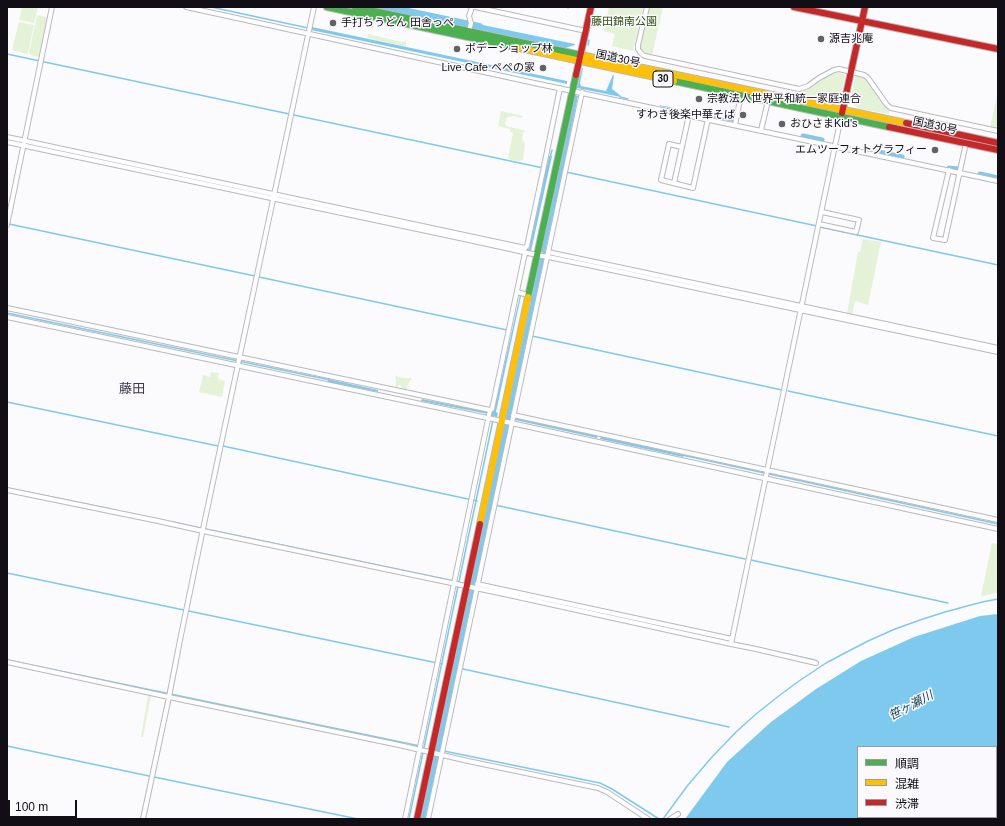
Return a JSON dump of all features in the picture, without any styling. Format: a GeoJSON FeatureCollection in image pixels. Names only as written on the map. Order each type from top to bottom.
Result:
{"type":"FeatureCollection","features":[{"type":"Feature","properties":{"kind":"main road","name":"国道30号"},"geometry":{"type":"LineString","coordinates":[[327,7],[998,150]]}},
{"type":"Feature","properties":{"kind":"main road","name":"国道30号"},"geometry":{"type":"LineString","coordinates":[[355,7],[382,10],[998,143]]}},
{"type":"Feature","properties":{"kind":"main road"},"geometry":{"type":"LineString","coordinates":[[417,819],[428,751],[501,418],[522,293],[533,253],[591,7]]}},
{"type":"Feature","properties":{"kind":"main road"},"geometry":{"type":"LineString","coordinates":[[794,7],[998,49]]}},
{"type":"Feature","properties":{"kind":"main road"},"geometry":{"type":"LineString","coordinates":[[841,117],[865,7]]}},
{"type":"Feature","properties":{"kind":"street"},"geometry":{"type":"LineString","coordinates":[[7,225],[52,7]]}},
{"type":"Feature","properties":{"kind":"street"},"geometry":{"type":"LineString","coordinates":[[186,7],[309,30],[560,88],[708,120],[762,128],[836,146],[998,181]]}},
{"type":"Feature","properties":{"kind":"street"},"geometry":{"type":"LineString","coordinates":[[143,819],[314,7]]}},
{"type":"Feature","properties":{"kind":"street"},"geometry":{"type":"LineString","coordinates":[[470,30],[471,23],[469,16],[473,7],[586,31]]}},
{"type":"Feature","properties":{"kind":"street"},"geometry":{"type":"LineString","coordinates":[[647,7],[638,45],[638,49],[643,55],[799,89],[808,86],[834,70],[840,69],[864,75],[868,78],[887,105],[891,108],[998,131]]}},
{"type":"Feature","properties":{"kind":"street"},"geometry":{"type":"LineString","coordinates":[[533,253],[527,246],[560,88]]}},
{"type":"Feature","properties":{"kind":"street"},"geometry":{"type":"LineString","coordinates":[[501,418],[492,409],[533,253],[582,92]]}},
{"type":"Feature","properties":{"kind":"street"},"geometry":{"type":"LineString","coordinates":[[735,125],[742,95]]}},
{"type":"Feature","properties":{"kind":"street"},"geometry":{"type":"LineString","coordinates":[[762,128],[768,100]]}},
{"type":"Feature","properties":{"kind":"street"},"geometry":{"type":"LineString","coordinates":[[674,184],[690,115]]}},
{"type":"Feature","properties":{"kind":"street"},"geometry":{"type":"LineString","coordinates":[[732,642],[841,117]]}},
{"type":"Feature","properties":{"kind":"street"},"geometry":{"type":"LineString","coordinates":[[682,146],[669,144],[661,180],[693,188],[708,120]]}},
{"type":"Feature","properties":{"kind":"street"},"geometry":{"type":"LineString","coordinates":[[7,137],[24,143],[439,233],[998,348]]}},
{"type":"Feature","properties":{"kind":"street"},"geometry":{"type":"LineString","coordinates":[[7,142],[24,143]]}},
{"type":"Feature","properties":{"kind":"street"},"geometry":{"type":"LineString","coordinates":[[948,170],[933,238],[944,240],[966,143]]}},
{"type":"Feature","properties":{"kind":"street"},"geometry":{"type":"LineString","coordinates":[[819,224],[856,232],[859,220],[822,212]]}},
{"type":"Feature","properties":{"kind":"street"},"geometry":{"type":"LineString","coordinates":[[405,819],[428,751],[501,418],[533,253]]}},
{"type":"Feature","properties":{"kind":"street"},"geometry":{"type":"LineString","coordinates":[[7,308],[239,361],[767,474],[998,529]]}},
{"type":"Feature","properties":{"kind":"street"},"geometry":{"type":"LineString","coordinates":[[802,308],[998,352]]}},
{"type":"Feature","properties":{"kind":"street"},"geometry":{"type":"LineString","coordinates":[[7,317],[239,361],[767,474],[998,520]]}},
{"type":"Feature","properties":{"kind":"street"},"geometry":{"type":"LineString","coordinates":[[428,819],[428,751],[438,663],[465,585],[472,500],[501,418]]}},
{"type":"Feature","properties":{"kind":"street"},"geometry":{"type":"LineString","coordinates":[[7,490],[203,529],[601,613],[732,642],[816,663]]}},
{"type":"Feature","properties":{"kind":"street"},"geometry":{"type":"LineString","coordinates":[[7,662],[169,695],[598,788],[607,792],[648,819]]}},
{"type":"Feature","properties":{"kind":"street"},"geometry":{"type":"LineString","coordinates":[[670,819],[678,814]]}},
{"type":"Feature","properties":{"kind":"green space"},"geometry":{"type":"Polygon","coordinates":[[[22,7],[38,7],[34,23],[19,20],[22,7]]]}},
{"type":"Feature","properties":{"kind":"green space","name":"藤田錦南公園"},"geometry":{"type":"Polygon","coordinates":[[[609,7],[643,7],[633,51],[612,46],[615,34],[604,31],[609,7]]]}},
{"type":"Feature","properties":{"kind":"green space"},"geometry":{"type":"Polygon","coordinates":[[[649,7],[663,7],[652,56],[644,54],[640,48],[649,7]]]}},
{"type":"Feature","properties":{"kind":"green space"},"geometry":{"type":"Polygon","coordinates":[[[37,15],[49,18],[41,57],[33,56],[29,53],[37,15]]]}},
{"type":"Feature","properties":{"kind":"green space"},"geometry":{"type":"Polygon","coordinates":[[[19,22],[34,25],[27,54],[12,50],[19,22]]]}},
{"type":"Feature","properties":{"kind":"green space"},"geometry":{"type":"Polygon","coordinates":[[[368,34],[402,42],[406,41],[406,47],[367,38],[368,34]]]}},
{"type":"Feature","properties":{"kind":"green space"},"geometry":{"type":"Polygon","coordinates":[[[835,73],[843,74],[845,76],[841,94],[835,100],[826,101],[799,95],[800,91],[809,89],[824,78],[835,73]]]}},
{"type":"Feature","properties":{"kind":"green space"},"geometry":{"type":"Polygon","coordinates":[[[858,76],[867,80],[889,110],[889,114],[860,109],[854,105],[851,96],[855,77],[858,76]]]}},
{"type":"Feature","properties":{"kind":"green space"},"geometry":{"type":"Polygon","coordinates":[[[998,91],[998,130],[990,128],[998,91]]]}},
{"type":"Feature","properties":{"kind":"green space"},"geometry":{"type":"Polygon","coordinates":[[[501,111],[523,116],[522,118],[514,116],[507,117],[505,123],[506,126],[526,131],[523,133],[522,140],[525,143],[523,160],[519,161],[508,158],[513,132],[510,132],[510,129],[498,126],[501,111]]]}},
{"type":"Feature","properties":{"kind":"green space"},"geometry":{"type":"Polygon","coordinates":[[[863,239],[881,242],[868,305],[855,301],[852,315],[847,313],[858,252],[860,252],[863,239]]]}},
{"type":"Feature","properties":{"kind":"green space"},"geometry":{"type":"Polygon","coordinates":[[[211,372],[219,373],[218,379],[225,381],[222,397],[199,392],[203,375],[210,377],[211,372]]]}},
{"type":"Feature","properties":{"kind":"green space"},"geometry":{"type":"Polygon","coordinates":[[[395,375],[398,377],[412,378],[406,390],[401,389],[402,386],[399,385],[395,388],[395,375]]]}},
{"type":"Feature","properties":{"kind":"green space"},"geometry":{"type":"Polygon","coordinates":[[[992,543],[998,544],[998,593],[981,596],[992,543]]]}},
{"type":"Feature","properties":{"kind":"green space"},"geometry":{"type":"Polygon","coordinates":[[[148,695],[151,696],[143,737],[141,737],[148,695]]]}},
{"type":"Feature","properties":{"kind":"water"},"geometry":{"type":"Polygon","coordinates":[[[473,23],[575,45],[565,48],[472,28],[473,23]]]}},
{"type":"Feature","properties":{"kind":"water"},"geometry":{"type":"Polygon","coordinates":[[[312,27],[567,81],[567,84],[311,30],[312,27]]]}},
{"type":"Feature","properties":{"kind":"water"},"geometry":{"type":"Polygon","coordinates":[[[582,68],[581,86],[606,91],[614,75],[612,89],[621,97],[577,88],[582,68]]]}},
{"type":"Feature","properties":{"kind":"water"},"geometry":{"type":"Polygon","coordinates":[[[575,95],[578,96],[545,253],[541,252],[575,95]]]}},
{"type":"Feature","properties":{"kind":"water"},"geometry":{"type":"Polygon","coordinates":[[[659,105],[734,120],[734,122],[660,106],[659,105]]]}},
{"type":"Feature","properties":{"kind":"water"},"geometry":{"type":"Polygon","coordinates":[[[549,156],[552,156],[531,251],[526,251],[526,249],[529,249],[549,156]]]}},
{"type":"Feature","properties":{"kind":"water"},"geometry":{"type":"Polygon","coordinates":[[[540,258],[544,259],[510,419],[507,419],[506,418],[540,258]]]}},
{"type":"Feature","properties":{"kind":"water"},"geometry":{"type":"Polygon","coordinates":[[[520,295],[496,412],[498,413],[497,417],[492,416],[491,413],[494,411],[520,295]]]}},
{"type":"Feature","properties":{"kind":"water"},"geometry":{"type":"Polygon","coordinates":[[[328,379],[378,390],[378,392],[328,382],[328,379]]]}},
{"type":"Feature","properties":{"kind":"water"},"geometry":{"type":"Polygon","coordinates":[[[422,399],[488,412],[488,414],[421,401],[422,399]]]}},
{"type":"Feature","properties":{"kind":"water"},"geometry":{"type":"Polygon","coordinates":[[[515,418],[598,436],[597,438],[515,420],[515,418]]]}},
{"type":"Feature","properties":{"kind":"water"},"geometry":{"type":"Polygon","coordinates":[[[601,436],[684,455],[683,457],[600,439],[601,436]]]}},
{"type":"Feature","properties":{"kind":"water","name":"笹ヶ瀬川"},"geometry":{"type":"Polygon","coordinates":[[[998,614],[998,767],[997,746],[857,746],[857,818],[890,818],[888,819],[685,819],[727,762],[771,722],[816,689],[861,661],[914,637],[980,616],[998,614]]]}},
{"type":"Feature","properties":{"kind":"waterway"},"geometry":{"type":"LineString","coordinates":[[211,7],[308,28]]}},
{"type":"Feature","properties":{"kind":"waterway"},"geometry":{"type":"LineString","coordinates":[[384,7],[479,27]]}},
{"type":"Feature","properties":{"kind":"waterway"},"geometry":{"type":"LineString","coordinates":[[588,45],[589,40]]}},
{"type":"Feature","properties":{"kind":"waterway"},"geometry":{"type":"LineString","coordinates":[[7,54],[548,169]]}},
{"type":"Feature","properties":{"kind":"waterway"},"geometry":{"type":"LineString","coordinates":[[620,97],[628,99]]}},
{"type":"Feature","properties":{"kind":"waterway"},"geometry":{"type":"LineString","coordinates":[[803,136],[822,140]]}},
{"type":"Feature","properties":{"kind":"waterway"},"geometry":{"type":"LineString","coordinates":[[7,139],[121,164]]}},
{"type":"Feature","properties":{"kind":"waterway"},"geometry":{"type":"LineString","coordinates":[[550,158],[552,150]]}},
{"type":"Feature","properties":{"kind":"waterway"},"geometry":{"type":"LineString","coordinates":[[879,152],[902,157]]}},
{"type":"Feature","properties":{"kind":"waterway"},"geometry":{"type":"LineString","coordinates":[[949,168],[958,169]]}},
{"type":"Feature","properties":{"kind":"waterway"},"geometry":{"type":"LineString","coordinates":[[566,172],[817,226]]}},
{"type":"Feature","properties":{"kind":"waterway"},"geometry":{"type":"LineString","coordinates":[[980,174],[998,178]]}},
{"type":"Feature","properties":{"kind":"waterway"},"geometry":{"type":"LineString","coordinates":[[9,224],[255,276]]}},
{"type":"Feature","properties":{"kind":"waterway"},"geometry":{"type":"LineString","coordinates":[[820,227],[998,265]]}},
{"type":"Feature","properties":{"kind":"waterway"},"geometry":{"type":"LineString","coordinates":[[550,255],[581,261]]}},
{"type":"Feature","properties":{"kind":"waterway"},"geometry":{"type":"LineString","coordinates":[[259,277],[507,330]]}},
{"type":"Feature","properties":{"kind":"waterway"},"geometry":{"type":"LineString","coordinates":[[7,313],[330,380]]}},
{"type":"Feature","properties":{"kind":"waterway"},"geometry":{"type":"LineString","coordinates":[[532,336],[782,390]]}},
{"type":"Feature","properties":{"kind":"waterway"},"geometry":{"type":"LineString","coordinates":[[788,391],[998,436]]}},
{"type":"Feature","properties":{"kind":"waterway"},"geometry":{"type":"LineString","coordinates":[[7,402],[218,446]]}},
{"type":"Feature","properties":{"kind":"waterway"},"geometry":{"type":"LineString","coordinates":[[423,819],[509,413]]}},
{"type":"Feature","properties":{"kind":"waterway"},"geometry":{"type":"LineString","coordinates":[[409,819],[493,420]]}},
{"type":"Feature","properties":{"kind":"waterway"},"geometry":{"type":"LineString","coordinates":[[223,446],[477,501]]}},
{"type":"Feature","properties":{"kind":"waterway"},"geometry":{"type":"LineString","coordinates":[[682,455],[998,524]]}},
{"type":"Feature","properties":{"kind":"waterway"},"geometry":{"type":"LineString","coordinates":[[7,488],[111,509]]}},
{"type":"Feature","properties":{"kind":"waterway"},"geometry":{"type":"LineString","coordinates":[[495,505],[745,559]]}},
{"type":"Feature","properties":{"kind":"waterway"},"geometry":{"type":"LineString","coordinates":[[172,522],[459,582]]}},
{"type":"Feature","properties":{"kind":"waterway"},"geometry":{"type":"LineString","coordinates":[[751,560],[948,603]]}},
{"type":"Feature","properties":{"kind":"waterway"},"geometry":{"type":"LineString","coordinates":[[7,573],[442,664]]}},
{"type":"Feature","properties":{"kind":"waterway"},"geometry":{"type":"LineString","coordinates":[[491,589],[814,660]]}},
{"type":"Feature","properties":{"kind":"waterway"},"geometry":{"type":"LineString","coordinates":[[663,819],[688,785],[736,732],[780,695],[826,663],[895,629],[945,612],[998,599]]}},
{"type":"Feature","properties":{"kind":"waterway"},"geometry":{"type":"LineString","coordinates":[[7,660],[420,746]]}},
{"type":"Feature","properties":{"kind":"waterway"},"geometry":{"type":"LineString","coordinates":[[463,669],[729,727]]}},
{"type":"Feature","properties":{"kind":"waterway"},"geometry":{"type":"LineString","coordinates":[[7,746],[149,776]]}},
{"type":"Feature","properties":{"kind":"waterway"},"geometry":{"type":"LineString","coordinates":[[444,751],[600,783],[659,819]]}},
{"type":"Feature","properties":{"kind":"waterway"},"geometry":{"type":"LineString","coordinates":[[154,777],[358,819]]}},
{"type":"Feature","properties":{"kind":"traffic: fast"},"geometry":{"type":"LineString","coordinates":[[327,7],[515,47]]}},
{"type":"Feature","properties":{"kind":"traffic: fast"},"geometry":{"type":"LineString","coordinates":[[355,7],[581,55]]}},
{"type":"Feature","properties":{"kind":"traffic: fast"},"geometry":{"type":"LineString","coordinates":[[528,297],[576,75]]}},
{"type":"Feature","properties":{"kind":"traffic: fast"},"geometry":{"type":"LineString","coordinates":[[674,81],[889,127]]}},
{"type":"Feature","properties":{"kind":"traffic: slow"},"geometry":{"type":"LineString","coordinates":[[515,47],[674,81]]}},
{"type":"Feature","properties":{"kind":"traffic: slow"},"geometry":{"type":"LineString","coordinates":[[581,55],[906,123]]}},
{"type":"Feature","properties":{"kind":"traffic: slow"},"geometry":{"type":"LineString","coordinates":[[480,524],[528,297]]}},
{"type":"Feature","properties":{"kind":"traffic: jam"},"geometry":{"type":"LineString","coordinates":[[576,75],[591,7]]}},
{"type":"Feature","properties":{"kind":"traffic: jam"},"geometry":{"type":"LineString","coordinates":[[794,7],[998,49]]}},
{"type":"Feature","properties":{"kind":"traffic: jam"},"geometry":{"type":"LineString","coordinates":[[842,113],[865,7]]}},
{"type":"Feature","properties":{"kind":"traffic: jam"},"geometry":{"type":"LineString","coordinates":[[906,123],[998,143]]}},
{"type":"Feature","properties":{"kind":"traffic: jam"},"geometry":{"type":"LineString","coordinates":[[889,127],[998,150]]}},
{"type":"Feature","properties":{"kind":"traffic: jam"},"geometry":{"type":"LineString","coordinates":[[417,819],[480,524]]}},
{"type":"Feature","properties":{"kind":"place","name":"手打ちうどん 田舎っぺ"},"geometry":{"type":"Point","coordinates":[333,23]}},
{"type":"Feature","properties":{"kind":"place","name":"源吉兆庵"},"geometry":{"type":"Point","coordinates":[821,39]}},
{"type":"Feature","properties":{"kind":"place","name":"ボデーショップ林"},"geometry":{"type":"Point","coordinates":[457,49]}},
{"type":"Feature","properties":{"kind":"place","name":"Live Cafe ペペの家"},"geometry":{"type":"Point","coordinates":[543,68]}},
{"type":"Feature","properties":{"kind":"place","name":"宗教法人世界平和統一家庭連合"},"geometry":{"type":"Point","coordinates":[699,99]}},
{"type":"Feature","properties":{"kind":"place","name":"すわき後楽中華そば"},"geometry":{"type":"Point","coordinates":[743,115]}},
{"type":"Feature","properties":{"kind":"place","name":"おひさまKid's"},"geometry":{"type":"Point","coordinates":[782,124]}},
{"type":"Feature","properties":{"kind":"place","name":"エムツーフォトグラフィー"},"geometry":{"type":"Point","coordinates":[935,150]}},
{"type":"Feature","properties":{"kind":"district","name":"藤田"},"geometry":{"type":"Point","coordinates":[132,389]}}]}
